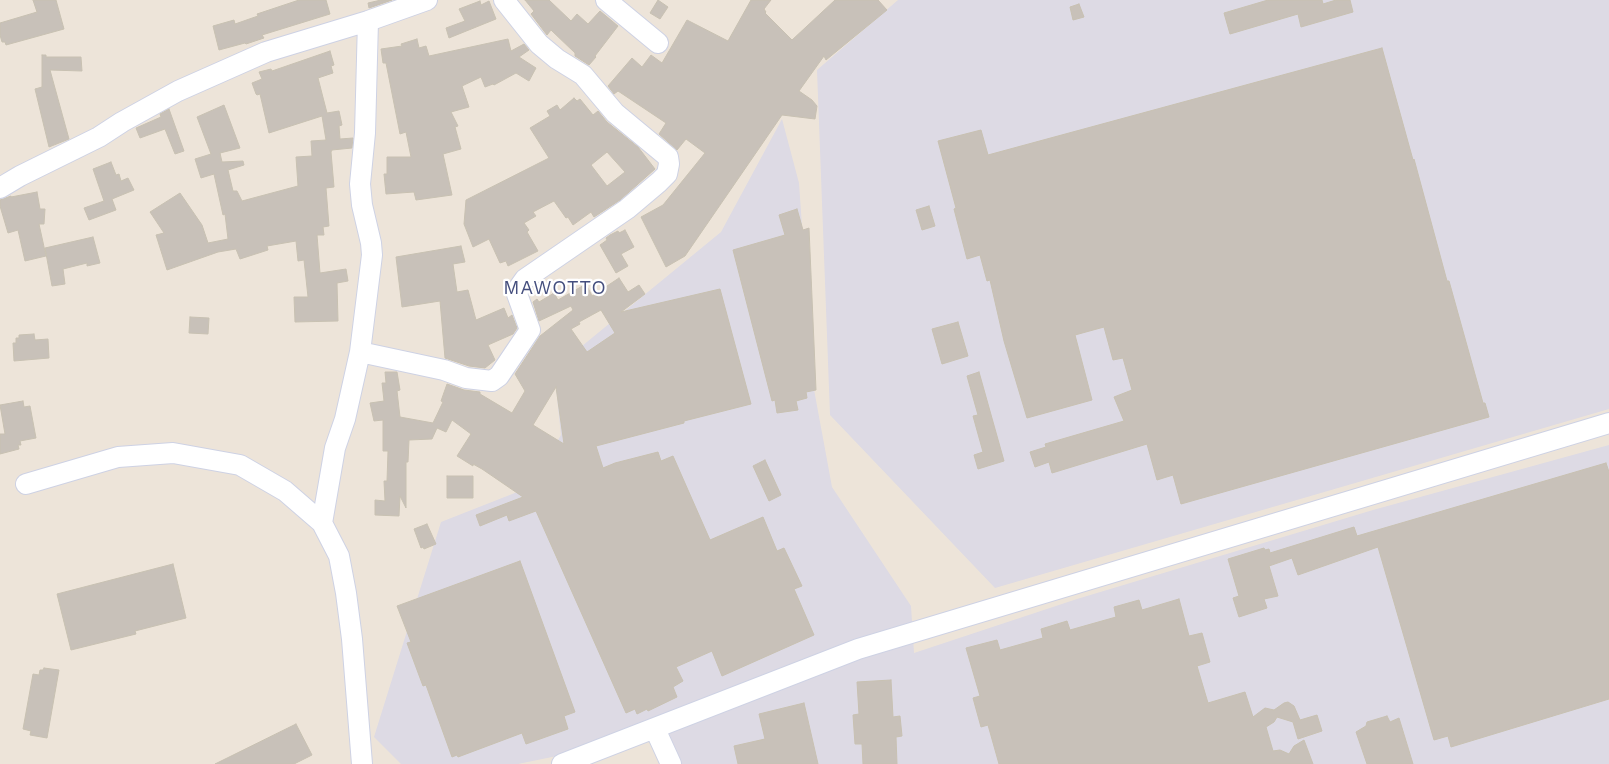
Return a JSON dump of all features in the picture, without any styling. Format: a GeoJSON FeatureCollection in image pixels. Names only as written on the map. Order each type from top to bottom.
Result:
{"type":"FeatureCollection","features":[{"type":"Feature","properties":{"kind":"street"},"geometry":{"type":"LineString","coordinates":[[0,188],[20,176],[99,137],[178,91],[266,52],[368,21],[427,0]]}},
{"type":"Feature","properties":{"kind":"street"},"geometry":{"type":"LineString","coordinates":[[360,352],[444,370],[466,378],[492,381],[499,376],[530,330],[517,294],[525,279],[627,209],[667,174],[670,164],[668,157],[615,113],[583,75],[557,59],[539,44],[504,0]]}},
{"type":"Feature","properties":{"kind":"street"},"geometry":{"type":"LineString","coordinates":[[606,0],[658,43]]}},
{"type":"Feature","properties":{"kind":"street"},"geometry":{"type":"LineString","coordinates":[[322,523],[336,448],[345,419],[360,352],[372,255],[371,242],[362,205],[360,184],[365,133],[368,21]]}},
{"type":"Feature","properties":{"kind":"street"},"geometry":{"type":"LineString","coordinates":[[562,764],[858,649],[1609,422]]}},
{"type":"Feature","properties":{"kind":"street"},"geometry":{"type":"LineString","coordinates":[[26,484],[118,456],[173,453],[240,465],[285,491],[322,523],[339,556],[352,639],[362,764]]}},
{"type":"Feature","properties":{"kind":"street"},"geometry":{"type":"LineString","coordinates":[[655,729],[672,764]]}},
{"type":"Feature","properties":{"kind":"shaded area"},"geometry":{"type":"Polygon","coordinates":[[[898,0],[1609,0],[1609,409],[995,588],[830,415],[817,70],[898,0]]]}},
{"type":"Feature","properties":{"kind":"shaded area"},"geometry":{"type":"Polygon","coordinates":[[[782,119],[799,183],[813,384],[832,487],[911,606],[914,653],[1077,599],[1373,510],[1609,445],[1609,764],[668,764],[654,736],[518,764],[401,764],[374,737],[441,522],[530,487],[561,435],[554,369],[721,232],[782,119]]]}},
{"type":"Feature","properties":{"kind":"building"},"geometry":{"type":"Polygon","coordinates":[[[33,0],[56,0],[64,29],[6,45],[5,42],[2,42],[0,35],[0,23],[37,12],[33,0]]]}},
{"type":"Feature","properties":{"kind":"building"},"geometry":{"type":"Polygon","coordinates":[[[299,0],[326,0],[330,14],[262,35],[264,38],[246,44],[219,50],[213,26],[234,20],[235,24],[258,16],[257,14],[299,0]]]}},
{"type":"Feature","properties":{"kind":"building"},"geometry":{"type":"Polygon","coordinates":[[[392,0],[369,8],[368,3],[392,0]]]}},
{"type":"Feature","properties":{"kind":"building"},"geometry":{"type":"Polygon","coordinates":[[[525,0],[549,0],[571,21],[577,14],[588,24],[600,11],[618,26],[589,65],[575,56],[575,53],[551,30],[547,35],[531,14],[534,11],[525,0]]]}},
{"type":"Feature","properties":{"kind":"building"},"geometry":{"type":"Polygon","coordinates":[[[658,0],[668,7],[660,19],[650,13],[658,0]]]}},
{"type":"Feature","properties":{"kind":"building"},"geometry":{"type":"Polygon","coordinates":[[[751,0],[771,0],[764,9],[765,13],[792,40],[835,0],[878,0],[887,10],[826,60],[824,56],[799,91],[817,106],[815,119],[782,115],[685,256],[666,267],[641,217],[663,205],[705,153],[686,139],[677,150],[659,134],[666,123],[618,91],[614,94],[608,86],[632,58],[642,67],[651,55],[662,63],[687,20],[728,41],[751,0]]]}},
{"type":"Feature","properties":{"kind":"building"},"geometry":{"type":"Polygon","coordinates":[[[1268,0],[1322,0],[1323,4],[1336,0],[1350,0],[1353,12],[1301,27],[1298,14],[1230,34],[1224,13],[1268,0]]]}},
{"type":"Feature","properties":{"kind":"building"},"geometry":{"type":"Polygon","coordinates":[[[480,1],[481,5],[489,1],[496,19],[449,38],[446,28],[465,21],[459,9],[480,1]]]}},
{"type":"Feature","properties":{"kind":"building"},"geometry":{"type":"Polygon","coordinates":[[[1079,4],[1084,17],[1073,20],[1070,7],[1079,4]]]}},
{"type":"Feature","properties":{"kind":"building"},"geometry":{"type":"Polygon","coordinates":[[[417,39],[419,48],[426,46],[429,56],[508,39],[511,51],[524,44],[529,50],[519,57],[536,68],[529,81],[516,73],[494,85],[485,87],[481,77],[462,86],[469,107],[451,112],[458,126],[455,127],[461,149],[443,154],[452,195],[416,200],[414,192],[386,194],[384,174],[387,174],[387,157],[411,157],[406,132],[400,134],[386,63],[383,63],[381,49],[402,46],[401,44],[417,39]]]}},
{"type":"Feature","properties":{"kind":"building"},"geometry":{"type":"Polygon","coordinates":[[[1382,48],[1447,281],[1449,281],[1483,403],[1485,403],[1489,417],[1181,504],[1173,475],[1157,480],[1147,444],[1052,473],[1049,462],[1035,467],[1030,452],[1046,447],[1045,444],[1124,421],[1114,397],[1132,390],[1123,358],[1113,360],[1104,327],[1075,335],[1092,400],[1027,418],[1004,341],[990,280],[987,281],[980,255],[967,259],[938,141],[981,130],[988,155],[1382,48]]]}},
{"type":"Feature","properties":{"kind":"building"},"geometry":{"type":"Polygon","coordinates":[[[330,51],[334,65],[331,66],[333,73],[318,78],[327,113],[339,111],[342,125],[339,126],[340,139],[353,138],[352,148],[332,150],[331,152],[334,187],[326,188],[329,226],[323,227],[324,235],[317,235],[320,273],[346,269],[348,281],[337,283],[338,321],[295,322],[294,297],[308,297],[304,260],[298,261],[296,241],[267,246],[268,250],[240,259],[236,249],[218,252],[167,270],[156,235],[164,233],[150,212],[180,193],[202,225],[208,243],[228,239],[225,214],[223,215],[214,174],[201,178],[195,159],[211,154],[197,117],[224,105],[240,148],[220,153],[222,162],[243,161],[244,165],[228,170],[233,191],[237,191],[242,201],[298,186],[296,157],[312,156],[311,141],[326,140],[322,116],[269,133],[260,94],[256,94],[252,83],[262,79],[259,72],[271,69],[272,71],[330,51]]]}},
{"type":"Feature","properties":{"kind":"building"},"geometry":{"type":"Polygon","coordinates":[[[42,55],[46,55],[46,57],[81,57],[82,71],[50,70],[69,139],[49,147],[35,89],[42,87],[42,55]]]}},
{"type":"Feature","properties":{"kind":"building"},"geometry":{"type":"Polygon","coordinates":[[[574,98],[577,101],[580,99],[593,115],[598,111],[607,122],[638,147],[655,169],[620,200],[594,217],[591,212],[573,225],[554,201],[533,212],[536,216],[524,223],[538,251],[508,266],[506,261],[500,263],[489,239],[473,247],[464,224],[466,200],[549,158],[530,128],[550,116],[547,111],[557,105],[560,110],[574,98]],[[607,152],[591,165],[607,186],[625,172],[607,152]]]}},
{"type":"Feature","properties":{"kind":"building"},"geometry":{"type":"Polygon","coordinates":[[[169,109],[184,151],[175,154],[165,129],[140,138],[136,128],[161,117],[160,114],[169,109]]]}},
{"type":"Feature","properties":{"kind":"building"},"geometry":{"type":"Polygon","coordinates":[[[111,162],[116,175],[119,174],[121,181],[128,178],[134,190],[112,199],[116,210],[89,220],[84,208],[104,201],[93,169],[111,162]]]}},
{"type":"Feature","properties":{"kind":"building"},"geometry":{"type":"Polygon","coordinates":[[[37,192],[40,209],[45,209],[44,224],[39,224],[46,256],[25,261],[18,230],[8,233],[0,200],[11,196],[37,192]]]}},
{"type":"Feature","properties":{"kind":"building"},"geometry":{"type":"Polygon","coordinates":[[[929,206],[935,226],[922,230],[916,210],[929,206]]]}},
{"type":"Feature","properties":{"kind":"building"},"geometry":{"type":"Polygon","coordinates":[[[797,209],[803,230],[809,228],[816,390],[806,392],[807,398],[796,401],[798,410],[777,413],[775,400],[772,401],[733,250],[785,235],[779,215],[797,209]]]}},
{"type":"Feature","properties":{"kind":"building"},"geometry":{"type":"Polygon","coordinates":[[[625,230],[634,247],[621,254],[628,266],[616,273],[600,245],[610,235],[625,230]]]}},
{"type":"Feature","properties":{"kind":"building"},"geometry":{"type":"Polygon","coordinates":[[[93,237],[100,263],[87,266],[87,263],[63,269],[65,284],[52,286],[45,248],[93,237]]]}},
{"type":"Feature","properties":{"kind":"building"},"geometry":{"type":"Polygon","coordinates":[[[461,246],[465,262],[453,264],[457,292],[468,290],[476,320],[504,308],[508,318],[512,315],[517,328],[513,334],[488,345],[495,360],[485,368],[469,366],[445,358],[440,301],[402,307],[396,257],[461,246]]]}},
{"type":"Feature","properties":{"kind":"building"},"geometry":{"type":"Polygon","coordinates":[[[619,278],[628,292],[639,285],[645,294],[621,312],[720,289],[751,404],[596,446],[603,468],[658,452],[661,461],[673,456],[710,540],[763,517],[777,551],[784,548],[802,586],[794,589],[814,635],[722,676],[712,651],[676,667],[683,681],[673,687],[677,697],[648,711],[647,709],[637,714],[635,709],[626,713],[536,511],[509,521],[507,515],[480,526],[476,515],[523,497],[482,469],[457,456],[471,434],[452,420],[446,432],[437,428],[432,439],[409,440],[408,462],[406,462],[406,508],[400,496],[399,516],[375,515],[375,500],[385,501],[384,481],[387,481],[388,451],[383,451],[383,420],[374,421],[370,403],[384,401],[382,383],[386,383],[385,372],[397,372],[400,390],[397,391],[400,417],[433,423],[443,402],[441,401],[447,384],[464,390],[480,392],[480,394],[512,413],[525,391],[515,374],[540,336],[573,310],[571,306],[539,321],[533,302],[537,299],[539,302],[554,293],[558,300],[586,284],[592,296],[619,278]],[[601,310],[579,322],[580,324],[571,329],[587,352],[615,333],[601,310]],[[556,387],[533,425],[564,444],[556,387]]]}},
{"type":"Feature","properties":{"kind":"building"},"geometry":{"type":"Polygon","coordinates":[[[190,317],[209,318],[208,334],[189,333],[190,317]]]}},
{"type":"Feature","properties":{"kind":"building"},"geometry":{"type":"Polygon","coordinates":[[[958,322],[968,356],[942,364],[932,329],[958,322]]]}},
{"type":"Feature","properties":{"kind":"building"},"geometry":{"type":"Polygon","coordinates":[[[34,334],[35,340],[48,339],[49,358],[14,361],[13,343],[16,343],[16,338],[19,338],[19,335],[34,334]]]}},
{"type":"Feature","properties":{"kind":"building"},"geometry":{"type":"Polygon","coordinates":[[[979,372],[1004,461],[978,469],[974,455],[983,452],[973,416],[978,415],[967,376],[979,372]]]}},
{"type":"Feature","properties":{"kind":"building"},"geometry":{"type":"Polygon","coordinates":[[[23,401],[24,407],[30,406],[36,438],[20,441],[19,449],[0,454],[0,434],[5,434],[0,405],[23,401]]]}},
{"type":"Feature","properties":{"kind":"building"},"geometry":{"type":"Polygon","coordinates":[[[765,460],[781,495],[769,501],[753,466],[765,460]]]}},
{"type":"Feature","properties":{"kind":"building"},"geometry":{"type":"Polygon","coordinates":[[[1606,463],[1609,472],[1609,699],[1451,747],[1448,736],[1434,740],[1378,547],[1298,575],[1292,558],[1269,566],[1278,596],[1264,599],[1267,608],[1239,617],[1233,598],[1239,596],[1228,559],[1264,548],[1265,550],[1269,549],[1270,553],[1354,527],[1357,536],[1606,463]]]}},
{"type":"Feature","properties":{"kind":"building"},"geometry":{"type":"Polygon","coordinates":[[[447,476],[473,476],[473,498],[447,498],[447,476]]]}},
{"type":"Feature","properties":{"kind":"building"},"geometry":{"type":"Polygon","coordinates":[[[427,524],[436,544],[424,549],[423,547],[421,548],[414,529],[427,524]]]}},
{"type":"Feature","properties":{"kind":"building"},"geometry":{"type":"Polygon","coordinates":[[[520,561],[575,712],[564,716],[568,729],[526,744],[522,733],[458,757],[457,755],[452,757],[426,685],[423,686],[407,643],[411,642],[397,606],[520,561]]]}},
{"type":"Feature","properties":{"kind":"building"},"geometry":{"type":"Polygon","coordinates":[[[173,564],[186,618],[135,631],[136,634],[71,650],[57,594],[173,564]]]}},
{"type":"Feature","properties":{"kind":"building"},"geometry":{"type":"Polygon","coordinates":[[[1179,599],[1189,636],[1202,633],[1210,662],[1197,666],[1208,703],[1245,692],[1253,717],[1265,708],[1274,710],[1288,702],[1294,706],[1300,720],[1317,715],[1322,731],[1298,739],[1293,722],[1277,717],[1274,722],[1266,727],[1273,751],[1280,750],[1289,754],[1294,746],[1304,740],[1313,764],[999,764],[988,725],[981,727],[973,698],[980,696],[966,648],[997,640],[1000,650],[1043,638],[1041,629],[1067,621],[1070,630],[1116,617],[1114,607],[1139,600],[1142,610],[1179,599]]]}},
{"type":"Feature","properties":{"kind":"building"},"geometry":{"type":"Polygon","coordinates":[[[44,668],[59,670],[47,738],[30,735],[31,731],[23,729],[33,674],[39,675],[40,670],[44,668]]]}},
{"type":"Feature","properties":{"kind":"building"},"geometry":{"type":"Polygon","coordinates":[[[891,680],[893,717],[900,716],[902,736],[896,737],[897,764],[863,764],[862,744],[855,744],[853,715],[859,714],[857,682],[891,680]]]}},
{"type":"Feature","properties":{"kind":"building"},"geometry":{"type":"Polygon","coordinates":[[[804,703],[818,764],[738,764],[734,746],[765,739],[759,714],[804,703]]]}},
{"type":"Feature","properties":{"kind":"building"},"geometry":{"type":"Polygon","coordinates":[[[1387,716],[1390,722],[1399,718],[1413,764],[1367,764],[1356,732],[1366,726],[1367,722],[1387,716]]]}},
{"type":"Feature","properties":{"kind":"building"},"geometry":{"type":"Polygon","coordinates":[[[296,724],[312,755],[294,764],[215,764],[296,724]]]}},
{"type":"Feature","properties":{"kind":"district","name":"MAWOTTO"},"geometry":{"type":"Point","coordinates":[555,288]}}]}
